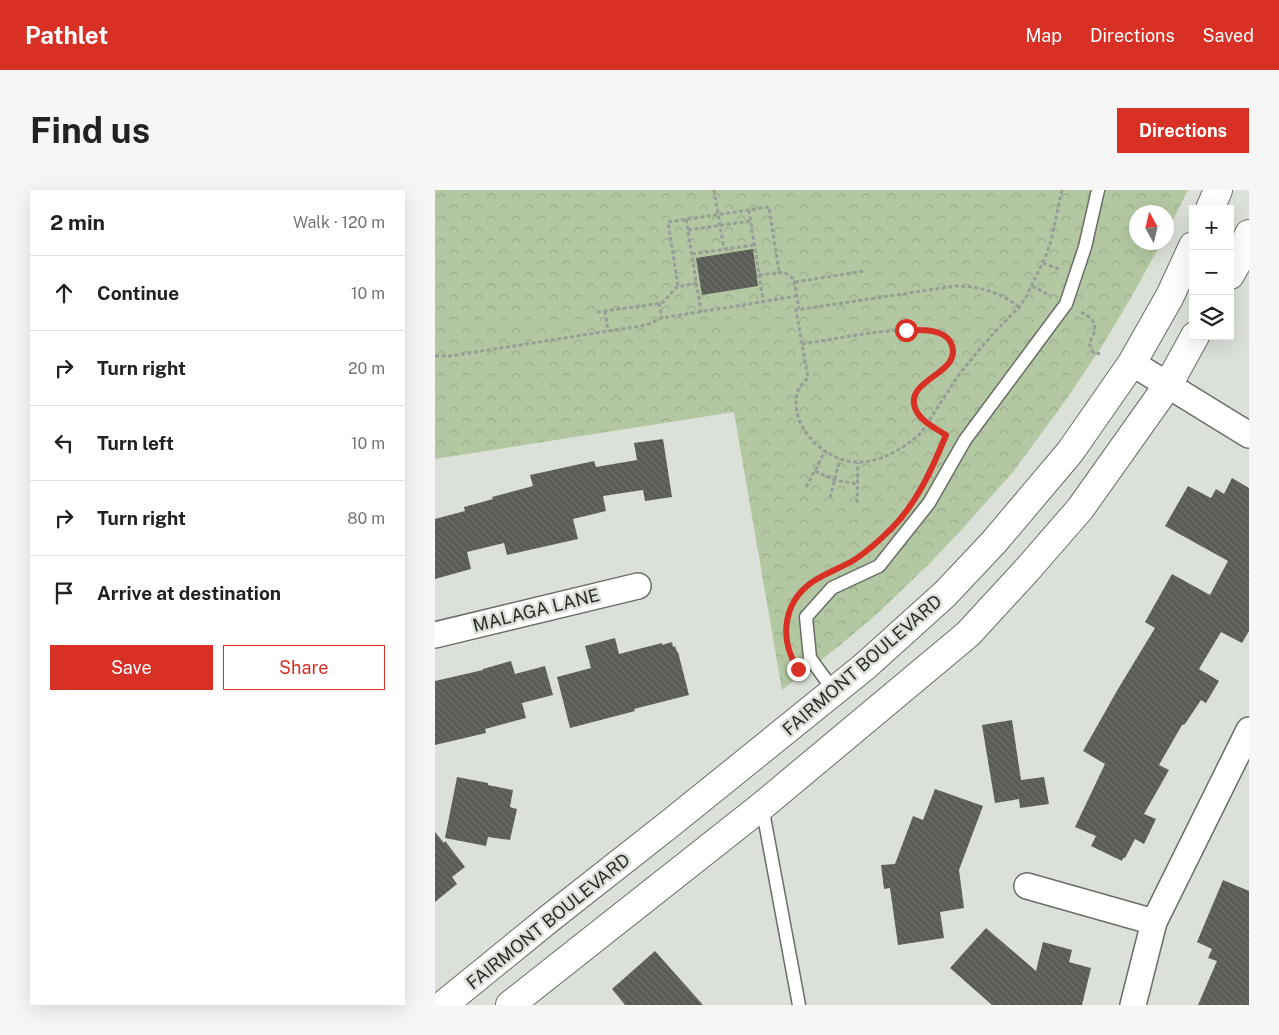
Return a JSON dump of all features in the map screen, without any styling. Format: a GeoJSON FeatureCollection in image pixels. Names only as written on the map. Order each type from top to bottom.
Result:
{"type":"FeatureCollection","features":[{"type":"Feature","properties":{"kind":"main road"},"geometry":{"type":"LineString","coordinates":[[1211,205],[1218,190]]}},
{"type":"Feature","properties":{"kind":"main road"},"geometry":{"type":"LineString","coordinates":[[1234,268],[1249,234]]}},
{"type":"Feature","properties":{"kind":"main road","name":"FAIRMONT BOULEVARD"},"geometry":{"type":"LineString","coordinates":[[443,1005],[864,667],[945,594],[994,542],[1070,452],[1132,363],[1170,296],[1191,250]]}},
{"type":"Feature","properties":{"kind":"main road"},"geometry":{"type":"LineString","coordinates":[[510,1005],[762,806],[968,634],[1080,508],[1168,385],[1193,340]]}},
{"type":"Feature","properties":{"kind":"street"},"geometry":{"type":"LineString","coordinates":[[1132,363],[1249,435]]}},
{"type":"Feature","properties":{"kind":"street","name":"MALAGA LANE"},"geometry":{"type":"LineString","coordinates":[[435,635],[638,586]]}},
{"type":"Feature","properties":{"kind":"street"},"geometry":{"type":"LineString","coordinates":[[1133,1005],[1154,922],[1249,730]]}},
{"type":"Feature","properties":{"kind":"street"},"geometry":{"type":"LineString","coordinates":[[1027,886],[1154,922]]}},
{"type":"Feature","properties":{"kind":"lane"},"geometry":{"type":"LineString","coordinates":[[834,691],[810,658],[806,617],[832,588],[879,566],[929,503],[965,440],[1066,304],[1085,247],[1098,190]]}},
{"type":"Feature","properties":{"kind":"lane"},"geometry":{"type":"LineString","coordinates":[[762,806],[799,1005]]}},
{"type":"Feature","properties":{"kind":"path"},"geometry":{"type":"LineString","coordinates":[[714,190],[723,249]]}},
{"type":"Feature","properties":{"kind":"path"},"geometry":{"type":"LineString","coordinates":[[759,275],[784,272],[794,279],[795,282],[799,309],[796,310],[808,378],[797,393],[796,408],[800,422],[809,437],[825,451],[840,459],[857,463],[882,458],[901,450],[921,433],[970,361],[1019,306],[1032,286],[1051,241],[1062,190]]}},
{"type":"Feature","properties":{"kind":"path"},"geometry":{"type":"LineString","coordinates":[[678,286],[668,222],[769,207],[779,272]]}},
{"type":"Feature","properties":{"kind":"path"},"geometry":{"type":"LineString","coordinates":[[749,210],[763,302]]}},
{"type":"Feature","properties":{"kind":"path"},"geometry":{"type":"LineString","coordinates":[[686,220],[701,312]]}},
{"type":"Feature","properties":{"kind":"path"},"geometry":{"type":"LineString","coordinates":[[688,230],[751,221]]}},
{"type":"Feature","properties":{"kind":"path"},"geometry":{"type":"LineString","coordinates":[[692,254],[754,245]]}},
{"type":"Feature","properties":{"kind":"path"},"geometry":{"type":"LineString","coordinates":[[1043,262],[1064,271]]}},
{"type":"Feature","properties":{"kind":"path"},"geometry":{"type":"LineString","coordinates":[[795,282],[864,271]]}},
{"type":"Feature","properties":{"kind":"path"},"geometry":{"type":"LineString","coordinates":[[597,312],[662,303],[678,286],[697,284]]}},
{"type":"Feature","properties":{"kind":"path"},"geometry":{"type":"LineString","coordinates":[[799,309],[955,286],[971,286],[987,290],[1001,295],[1019,306]]}},
{"type":"Feature","properties":{"kind":"path"},"geometry":{"type":"LineString","coordinates":[[1032,286],[1054,298]]}},
{"type":"Feature","properties":{"kind":"path"},"geometry":{"type":"LineString","coordinates":[[435,356],[450,356],[647,325],[662,318],[797,296]]}},
{"type":"Feature","properties":{"kind":"path"},"geometry":{"type":"LineString","coordinates":[[659,303],[662,318]]}},
{"type":"Feature","properties":{"kind":"path"},"geometry":{"type":"LineString","coordinates":[[605,311],[608,331]]}},
{"type":"Feature","properties":{"kind":"path"},"geometry":{"type":"LineString","coordinates":[[1079,311],[1091,318],[1095,324],[1095,332],[1089,343],[1093,352],[1100,354]]}},
{"type":"Feature","properties":{"kind":"path"},"geometry":{"type":"LineString","coordinates":[[802,344],[886,331],[906,330],[932,331],[949,338],[953,348],[948,364],[922,385],[915,394],[913,403],[919,415],[946,435],[944,441]]}},
{"type":"Feature","properties":{"kind":"path"},"geometry":{"type":"LineString","coordinates":[[806,487],[825,451]]}},
{"type":"Feature","properties":{"kind":"path"},"geometry":{"type":"LineString","coordinates":[[830,498],[840,459]]}},
{"type":"Feature","properties":{"kind":"path"},"geometry":{"type":"LineString","coordinates":[[857,463],[857,503]]}},
{"type":"Feature","properties":{"kind":"path"},"geometry":{"type":"LineString","coordinates":[[815,471],[835,480],[857,484]]}},
{"type":"Feature","properties":{"kind":"path"},"geometry":{"type":"LineString","coordinates":[[786,623],[786,636],[790,655]]}},
{"type":"Feature","properties":{"kind":"green space"},"geometry":{"type":"Polygon","coordinates":[[[435,190],[1188,190],[1174,218],[1174,205],[1129,205],[1129,250],[1157,250],[1102,346],[1068,397],[1013,472],[931,562],[877,614],[782,690],[734,412],[435,459],[435,190]]]}},
{"type":"Feature","properties":{"kind":"building"},"geometry":{"type":"Polygon","coordinates":[[[753,249],[758,286],[702,295],[696,258],[753,249]]]}},
{"type":"Feature","properties":{"kind":"building"},"geometry":{"type":"Polygon","coordinates":[[[663,439],[672,497],[645,501],[643,490],[603,496],[606,511],[573,519],[578,539],[507,555],[504,543],[467,552],[471,569],[435,579],[435,519],[465,511],[464,507],[493,499],[492,497],[533,486],[530,475],[594,461],[596,467],[637,460],[634,443],[663,439]]]}},
{"type":"Feature","properties":{"kind":"building"},"geometry":{"type":"Polygon","coordinates":[[[1232,478],[1249,488],[1249,631],[1242,643],[1221,632],[1199,669],[1219,681],[1206,703],[1201,700],[1185,724],[1182,725],[1159,765],[1169,770],[1144,814],[1156,819],[1144,844],[1135,839],[1122,861],[1091,846],[1096,836],[1075,827],[1105,764],[1083,751],[1155,628],[1145,622],[1172,574],[1210,595],[1228,561],[1165,526],[1188,486],[1211,498],[1216,489],[1224,494],[1232,478]]]}},
{"type":"Feature","properties":{"kind":"building"},"geometry":{"type":"Polygon","coordinates":[[[615,638],[619,654],[672,642],[673,647],[675,646],[678,652],[689,695],[570,728],[557,677],[591,668],[585,646],[615,638]]]}},
{"type":"Feature","properties":{"kind":"building"},"geometry":{"type":"Polygon","coordinates":[[[511,661],[515,674],[545,666],[553,695],[522,703],[526,718],[485,729],[486,733],[435,745],[435,681],[483,670],[511,661]]]}},
{"type":"Feature","properties":{"kind":"building"},"geometry":{"type":"Polygon","coordinates":[[[1012,720],[1021,780],[1044,777],[1049,804],[1020,808],[1019,799],[995,803],[982,725],[1012,720]]]}},
{"type":"Feature","properties":{"kind":"building"},"geometry":{"type":"Polygon","coordinates":[[[457,777],[513,790],[510,807],[517,809],[510,840],[488,837],[486,846],[445,838],[457,777]]]}},
{"type":"Feature","properties":{"kind":"building"},"geometry":{"type":"Polygon","coordinates":[[[935,789],[983,806],[959,870],[964,908],[940,912],[944,938],[898,945],[890,888],[884,889],[881,865],[895,864],[913,816],[923,820],[935,789]]]}},
{"type":"Feature","properties":{"kind":"building"},"geometry":{"type":"Polygon","coordinates":[[[435,832],[444,843],[445,841],[465,867],[452,877],[457,884],[435,902],[435,832]]]}},
{"type":"Feature","properties":{"kind":"building"},"geometry":{"type":"Polygon","coordinates":[[[1223,880],[1249,891],[1249,1005],[1198,1005],[1217,961],[1208,958],[1212,949],[1197,942],[1223,880]]]}},
{"type":"Feature","properties":{"kind":"building"},"geometry":{"type":"Polygon","coordinates":[[[986,928],[1036,971],[1043,942],[1072,950],[1069,962],[1091,968],[1082,1005],[992,1005],[950,968],[986,928]]]}},
{"type":"Feature","properties":{"kind":"building"},"geometry":{"type":"Polygon","coordinates":[[[655,951],[703,1005],[625,1005],[612,989],[655,951]]]}},
{"type":"Feature","properties":{"kind":"route"},"geometry":{"type":"LineString","coordinates":[[798,669],[788,649],[786,623],[790,610],[799,595],[816,580],[855,559],[893,527],[912,504],[942,447],[946,435],[919,415],[913,403],[915,394],[922,385],[948,364],[953,348],[949,338],[940,333],[924,330],[906,330]]}}]}
